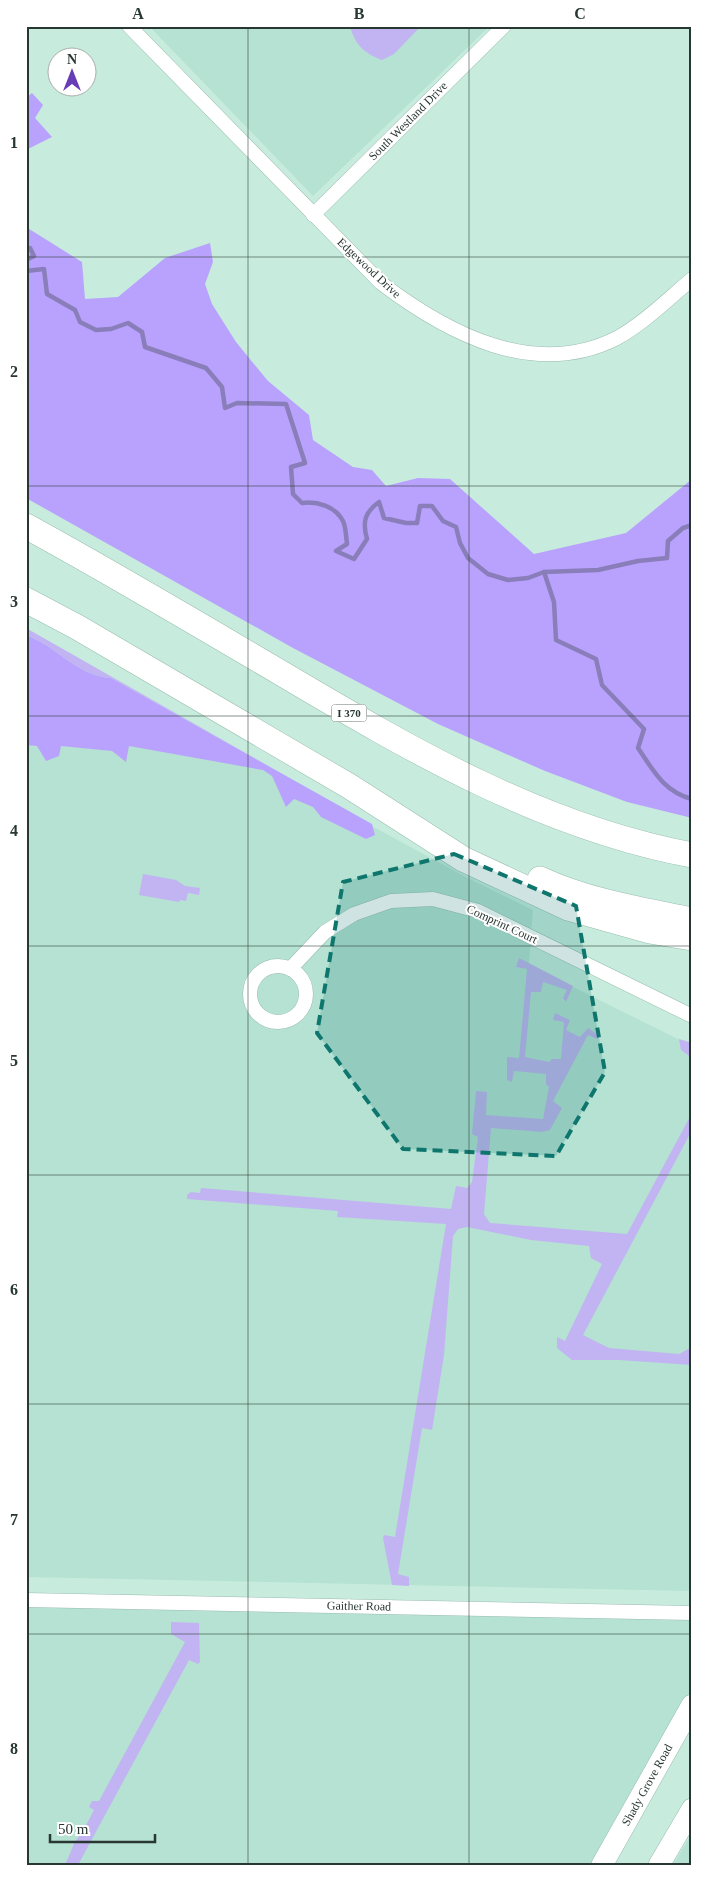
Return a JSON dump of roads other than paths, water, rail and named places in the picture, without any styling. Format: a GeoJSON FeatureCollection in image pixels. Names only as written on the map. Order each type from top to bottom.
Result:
{"type":"FeatureCollection","features":[{"type":"Feature","properties":{"kind":"highway","name":"I 370"},"geometry":{"type":"LineString","coordinates":[[26,526],[107,570],[354,716],[506,796],[576,825],[656,848],[692,855]]}},
{"type":"Feature","properties":{"kind":"highway"},"geometry":{"type":"LineString","coordinates":[[26,600],[77,627],[349,786],[463,859],[568,908],[650,931],[692,938]]}},
{"type":"Feature","properties":{"kind":"highway"},"geometry":{"type":"LineString","coordinates":[[349,786],[555,886],[641,910],[692,920]]}},
{"type":"Feature","properties":{"kind":"main road","name":"Shady Grove Road"},"geometry":{"type":"LineString","coordinates":[[602,1865],[692,1704]]}},
{"type":"Feature","properties":{"kind":"main road"},"geometry":{"type":"LineString","coordinates":[[659,1865],[692,1809]]}},
{"type":"Feature","properties":{"kind":"street","name":"Edgewood Drive"},"geometry":{"type":"LineString","coordinates":[[129,26],[381,283],[409,304],[442,324],[473,338],[503,349],[525,354],[546,355],[578,351],[615,338],[634,327],[692,279]]}},
{"type":"Feature","properties":{"kind":"street","name":"South Westland Drive"},"geometry":{"type":"LineString","coordinates":[[313,215],[504,26]]}},
{"type":"Feature","properties":{"kind":"street","name":"Comprint Court"},"geometry":{"type":"LineString","coordinates":[[290,968],[325,932],[354,914],[391,901],[433,899],[478,911],[692,1016]]}},
{"type":"Feature","properties":{"kind":"street"},"geometry":{"type":"LineString","coordinates":[[282,966],[290,968],[297,973],[305,987],[304,1004],[300,1011],[286,1020],[269,1020],[261,1016],[252,1005],[250,992],[253,981],[268,968],[282,966]]}},
{"type":"Feature","properties":{"kind":"street","name":"Gaither Road"},"geometry":{"type":"LineString","coordinates":[[26,1600],[692,1613]]}},
{"type":"Feature","properties":{"kind":"waterway"},"geometry":{"type":"LineString","coordinates":[[26,249],[30,248],[34,256],[26,260]]}},
{"type":"Feature","properties":{"kind":"waterway"},"geometry":{"type":"LineString","coordinates":[[26,271],[44,269],[47,294],[75,310],[80,322],[96,330],[111,329],[128,323],[142,332],[145,347],[206,368],[222,387],[225,408],[237,403],[286,404],[305,463],[291,467],[293,494],[302,503],[314,503],[325,506],[340,516],[345,526],[347,544],[336,551],[354,559],[367,539],[366,518],[379,502],[384,518],[406,523],[417,523],[420,506],[432,506],[443,521],[456,527],[460,543],[468,558],[488,574],[508,580],[528,578],[544,572],[598,570],[638,561],[667,558],[668,541],[683,528],[692,525]]}},
{"type":"Feature","properties":{"kind":"waterway"},"geometry":{"type":"LineString","coordinates":[[544,572],[554,602],[556,640],[596,659],[602,685],[644,729],[638,748],[667,786],[682,796],[692,799]]}}]}
